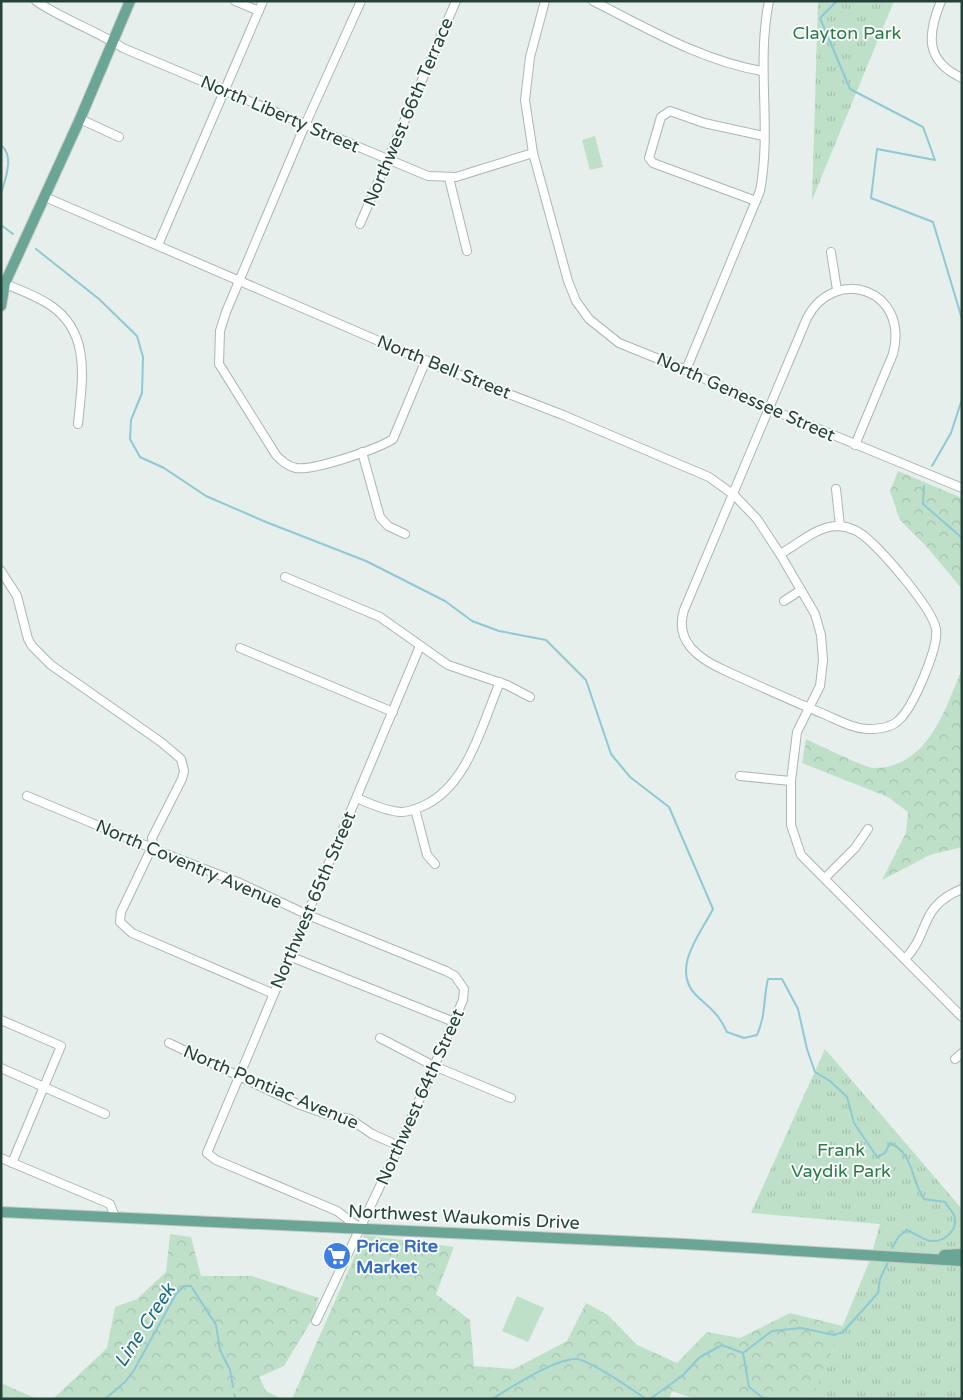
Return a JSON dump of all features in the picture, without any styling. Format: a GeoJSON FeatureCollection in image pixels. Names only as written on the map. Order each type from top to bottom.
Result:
{"type":"FeatureCollection","features":[{"type":"Feature","properties":{"kind":"main road"},"geometry":{"type":"LineString","coordinates":[[1,306],[2,286],[45,197],[130,1]]}},
{"type":"Feature","properties":{"kind":"main road","name":"Northwest Waukomis Drive"},"geometry":{"type":"LineString","coordinates":[[1,1212],[115,1216],[926,1257],[962,1254]]}},
{"type":"Feature","properties":{"kind":"main road","name":"Northwest Waukomis Drive"},"geometry":{"type":"LineString","coordinates":[[926,1257],[962,1261]]}},
{"type":"Feature","properties":{"kind":"street","name":"North Liberty Street"},"geometry":{"type":"LineString","coordinates":[[36,1],[64,19],[122,48],[428,176],[449,178],[533,153]]}},
{"type":"Feature","properties":{"kind":"street"},"geometry":{"type":"LineString","coordinates":[[235,1],[259,12]]}},
{"type":"Feature","properties":{"kind":"street"},"geometry":{"type":"LineString","coordinates":[[158,245],[263,1]]}},
{"type":"Feature","properties":{"kind":"street"},"geometry":{"type":"LineString","coordinates":[[361,1],[239,279],[220,331],[219,364],[276,455],[290,466],[309,468],[382,446],[393,439],[426,360]]}},
{"type":"Feature","properties":{"kind":"street","name":"Northwest 66th Terrace"},"geometry":{"type":"LineString","coordinates":[[360,224],[386,159],[456,1]]}},
{"type":"Feature","properties":{"kind":"street","name":"North Genessee Street"},"geometry":{"type":"LineString","coordinates":[[545,1],[536,30],[525,90],[526,111],[533,153],[564,267],[576,301],[599,329],[619,343],[686,370],[770,409],[962,488]]}},
{"type":"Feature","properties":{"kind":"street"},"geometry":{"type":"LineString","coordinates":[[593,1],[710,57],[734,66],[762,71]]}},
{"type":"Feature","properties":{"kind":"street"},"geometry":{"type":"LineString","coordinates":[[686,370],[756,201],[764,172],[762,71],[763,38],[769,1]]}},
{"type":"Feature","properties":{"kind":"street"},"geometry":{"type":"LineString","coordinates":[[942,1],[934,18],[930,40],[936,58],[949,72],[962,78]]}},
{"type":"Feature","properties":{"kind":"street"},"geometry":{"type":"LineString","coordinates":[[756,201],[653,163],[648,158],[661,117],[670,111],[704,123],[764,136]]}},
{"type":"Feature","properties":{"kind":"street"},"geometry":{"type":"LineString","coordinates":[[80,119],[119,137]]}},
{"type":"Feature","properties":{"kind":"street"},"geometry":{"type":"LineString","coordinates":[[449,178],[467,251]]}},
{"type":"Feature","properties":{"kind":"street","name":"North Bell Street"},"geometry":{"type":"LineString","coordinates":[[45,197],[426,360],[563,415],[709,477],[734,495],[757,519],[815,614],[823,648],[820,686],[798,732],[791,781],[791,825],[801,855],[825,878]]}},
{"type":"Feature","properties":{"kind":"street"},"geometry":{"type":"LineString","coordinates":[[831,252],[837,290]]}},
{"type":"Feature","properties":{"kind":"street"},"geometry":{"type":"LineString","coordinates":[[2,286],[51,305],[66,319],[78,340],[83,367],[78,424]]}},
{"type":"Feature","properties":{"kind":"street"},"geometry":{"type":"LineString","coordinates":[[780,554],[824,528],[840,526],[850,528],[871,542],[924,603],[933,619],[936,644],[930,662],[908,708],[900,720],[886,728],[859,729],[710,664],[690,648],[681,631],[680,622],[810,312],[820,301],[837,290],[852,289],[881,300],[891,310],[896,326],[897,339],[893,354],[856,444]]}},
{"type":"Feature","properties":{"kind":"street"},"geometry":{"type":"LineString","coordinates":[[362,452],[380,517],[388,526],[405,534]]}},
{"type":"Feature","properties":{"kind":"street"},"geometry":{"type":"LineString","coordinates":[[836,489],[840,526]]}},
{"type":"Feature","properties":{"kind":"street"},"geometry":{"type":"LineString","coordinates":[[1,571],[17,596],[28,639],[32,646],[51,665],[161,742],[181,759],[183,765],[182,779],[152,838],[152,845],[121,912],[120,922],[132,933],[274,994]]}},
{"type":"Feature","properties":{"kind":"street"},"geometry":{"type":"LineString","coordinates":[[285,577],[380,618],[448,665],[500,682],[530,697]]}},
{"type":"Feature","properties":{"kind":"street"},"geometry":{"type":"LineString","coordinates":[[784,601],[801,590]]}},
{"type":"Feature","properties":{"kind":"street","name":"Northwest 65th Street"},"geometry":{"type":"LineString","coordinates":[[361,1228],[337,1211],[216,1160],[207,1154],[420,646]]}},
{"type":"Feature","properties":{"kind":"street"},"geometry":{"type":"LineString","coordinates":[[240,648],[393,712]]}},
{"type":"Feature","properties":{"kind":"street"},"geometry":{"type":"LineString","coordinates":[[357,798],[401,812],[415,809],[444,793],[460,774],[500,682]]}},
{"type":"Feature","properties":{"kind":"street"},"geometry":{"type":"LineString","coordinates":[[740,776],[791,781]]}},
{"type":"Feature","properties":{"kind":"street","name":"North Coventry Avenue"},"geometry":{"type":"LineString","coordinates":[[27,796],[146,846],[152,845],[158,851],[446,971],[459,981]]}},
{"type":"Feature","properties":{"kind":"street"},"geometry":{"type":"LineString","coordinates":[[415,809],[427,855],[435,864]]}},
{"type":"Feature","properties":{"kind":"street"},"geometry":{"type":"LineString","coordinates":[[868,829],[855,848],[825,878],[962,1017]]}},
{"type":"Feature","properties":{"kind":"street"},"geometry":{"type":"LineString","coordinates":[[905,958],[910,953],[930,911],[948,895],[962,889]]}},
{"type":"Feature","properties":{"kind":"street"},"geometry":{"type":"LineString","coordinates":[[289,956],[454,1022]]}},
{"type":"Feature","properties":{"kind":"street","name":"Northwest 64th Street"},"geometry":{"type":"LineString","coordinates":[[316,1321],[399,1146],[454,1022],[463,1000],[464,989],[459,981]]}},
{"type":"Feature","properties":{"kind":"street"},"geometry":{"type":"LineString","coordinates":[[1,1020],[60,1046],[12,1163]]}},
{"type":"Feature","properties":{"kind":"street"},"geometry":{"type":"LineString","coordinates":[[380,1038],[434,1066],[512,1098]]}},
{"type":"Feature","properties":{"kind":"street","name":"North Pontiac Avenue"},"geometry":{"type":"LineString","coordinates":[[169,1043],[298,1104],[326,1114],[350,1119],[372,1134],[399,1146]]}},
{"type":"Feature","properties":{"kind":"street"},"geometry":{"type":"LineString","coordinates":[[955,1059],[962,1053]]}},
{"type":"Feature","properties":{"kind":"street"},"geometry":{"type":"LineString","coordinates":[[1,1068],[105,1114]]}},
{"type":"Feature","properties":{"kind":"street"},"geometry":{"type":"LineString","coordinates":[[1,1158],[110,1204],[115,1216]]}},
{"type":"Feature","properties":{"kind":"green space","name":"Clayton Park"},"geometry":{"type":"Polygon","coordinates":[[[818,1],[894,1],[812,200],[818,1]]]}},
{"type":"Feature","properties":{"kind":"green space"},"geometry":{"type":"Polygon","coordinates":[[[595,136],[603,167],[590,170],[582,140],[595,136]]]}},
{"type":"Feature","properties":{"kind":"green space"},"geometry":{"type":"Polygon","coordinates":[[[898,471],[962,498],[962,589],[927,547],[900,520],[890,491],[898,471]]]}},
{"type":"Feature","properties":{"kind":"green space"},"geometry":{"type":"Polygon","coordinates":[[[962,669],[962,847],[930,855],[882,880],[906,833],[908,812],[888,797],[802,763],[806,739],[868,767],[892,766],[907,759],[920,748],[931,734],[941,719],[962,669]]]}},
{"type":"Feature","properties":{"kind":"green space","name":"Frank Vaydik Park"},"geometry":{"type":"Polygon","coordinates":[[[825,1049],[962,1209],[962,1249],[956,1266],[962,1266],[962,1399],[812,1399],[870,1260],[880,1224],[751,1213],[825,1049]]]}},
{"type":"Feature","properties":{"kind":"green space"},"geometry":{"type":"Polygon","coordinates":[[[170,1234],[191,1237],[201,1276],[252,1276],[319,1298],[313,1318],[284,1366],[259,1377],[266,1391],[278,1397],[277,1399],[53,1399],[107,1348],[115,1307],[137,1299],[166,1272],[170,1234]]]}},
{"type":"Feature","properties":{"kind":"green space"},"geometry":{"type":"Polygon","coordinates":[[[364,1235],[454,1247],[436,1294],[470,1320],[474,1366],[514,1369],[567,1341],[586,1303],[608,1315],[637,1345],[677,1363],[707,1332],[740,1338],[790,1313],[843,1326],[812,1399],[695,1399],[672,1391],[669,1399],[292,1399],[364,1235]]]}},
{"type":"Feature","properties":{"kind":"green space"},"geometry":{"type":"Polygon","coordinates":[[[517,1296],[544,1308],[528,1342],[502,1331],[517,1296]]]}},
{"type":"Feature","properties":{"kind":"green space"},"geometry":{"type":"Polygon","coordinates":[[[1,1383],[37,1399],[1,1399],[1,1383]]]}},
{"type":"Feature","properties":{"kind":"waterway"},"geometry":{"type":"LineString","coordinates":[[837,1],[820,18],[850,89],[923,127],[935,160],[877,149],[871,198],[933,222],[962,319]]}},
{"type":"Feature","properties":{"kind":"waterway"},"geometry":{"type":"LineString","coordinates":[[1,145],[5,150],[8,162],[1,194]]}},
{"type":"Feature","properties":{"kind":"waterway"},"geometry":{"type":"LineString","coordinates":[[1,225],[13,234]]}},
{"type":"Feature","properties":{"kind":"waterway"},"geometry":{"type":"LineString","coordinates":[[36,249],[99,299],[137,336],[143,357],[142,393],[131,420],[130,439],[140,457],[164,468],[206,496],[266,522],[366,561],[445,601],[472,621],[499,631],[546,640],[586,680],[611,754],[630,777],[669,807],[713,909],[690,951],[686,973],[688,984],[695,994],[717,1015],[727,1032],[744,1038],[757,1035],[762,1021],[768,979],[782,979],[798,1009],[807,1049],[815,1072],[830,1081],[847,1097],[854,1123],[877,1157],[885,1153],[890,1143],[898,1148],[908,1160],[924,1199],[945,1202],[954,1215],[953,1230],[946,1237],[937,1241],[929,1241],[907,1230],[899,1236],[892,1248]]}},
{"type":"Feature","properties":{"kind":"waterway"},"geometry":{"type":"LineString","coordinates":[[932,466],[951,433],[962,399]]}},
{"type":"Feature","properties":{"kind":"waterway"},"geometry":{"type":"LineString","coordinates":[[924,486],[923,504],[962,538]]}},
{"type":"Feature","properties":{"kind":"waterway"},"geometry":{"type":"LineString","coordinates":[[743,1353],[772,1331],[801,1328],[834,1335],[843,1332],[878,1293],[880,1279],[889,1260]]}},
{"type":"Feature","properties":{"kind":"waterway","name":"Line Creek"},"geometry":{"type":"LineString","coordinates":[[105,1399],[125,1382],[134,1370],[176,1294],[184,1286],[191,1286],[216,1325],[220,1350],[230,1370],[233,1387]]}},
{"type":"Feature","properties":{"kind":"waterway","name":"Line Creek"},"geometry":{"type":"LineString","coordinates":[[650,1399],[682,1376],[700,1357],[722,1345],[743,1353],[749,1387],[763,1398],[771,1399]]}},
{"type":"Feature","properties":{"kind":"waterway","name":"Line Creek"},"geometry":{"type":"LineString","coordinates":[[492,1399],[545,1368],[567,1360],[576,1359],[600,1369],[646,1399]]}},
{"type":"Feature","properties":{"kind":"waterway","name":"Line Creek"},"geometry":{"type":"LineString","coordinates":[[234,1394],[236,1399]]}},
{"type":"Feature","properties":{"kind":"place","name":"Price Rite Market"},"geometry":{"type":"Point","coordinates":[337,1256]}}]}
